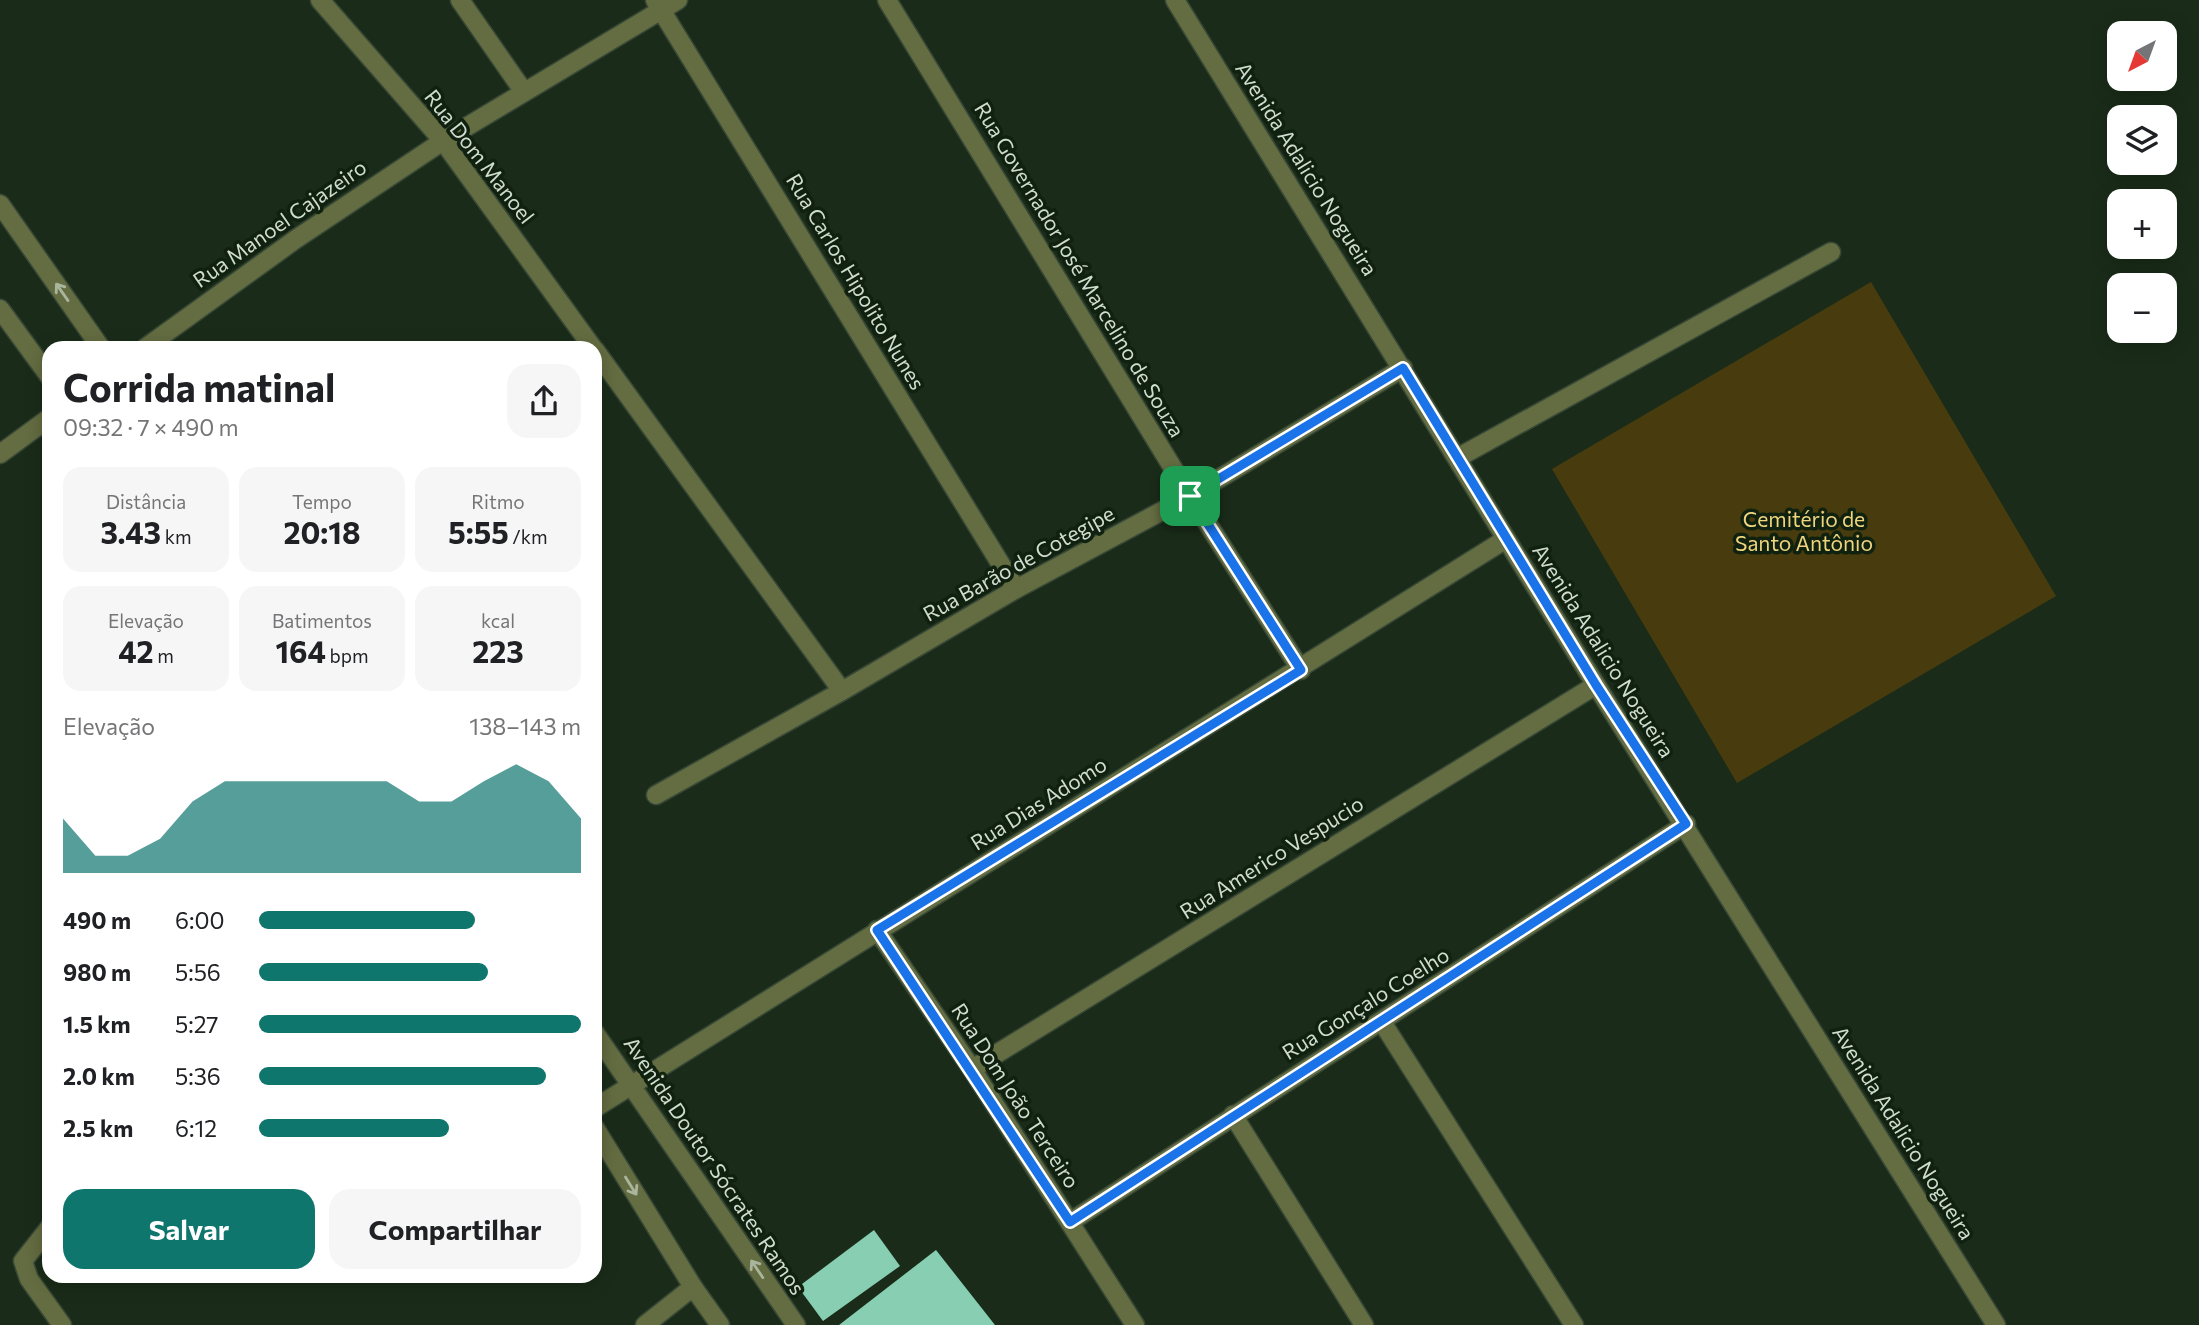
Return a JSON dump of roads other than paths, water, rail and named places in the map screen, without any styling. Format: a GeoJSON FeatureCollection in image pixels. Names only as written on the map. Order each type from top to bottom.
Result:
{"type":"FeatureCollection","features":[{"type":"Feature","properties":{"kind":"street","name":"Rua Dom Manoel"},"geometry":{"type":"LineString","coordinates":[[320,0],[443,141],[588,341]]}},
{"type":"Feature","properties":{"kind":"street"},"geometry":{"type":"LineString","coordinates":[[460,0],[524,92]]}},
{"type":"Feature","properties":{"kind":"street","name":"Rua Manoel Cajazeiro"},"geometry":{"type":"LineString","coordinates":[[155,341],[286,246],[443,141],[659,5],[678,0]]}},
{"type":"Feature","properties":{"kind":"street","name":"Rua Governador José Marcelino de Souza"},"geometry":{"type":"LineString","coordinates":[[887,0],[1190,496],[1301,670]]}},
{"type":"Feature","properties":{"kind":"street","name":"Avenida Adalicio Nogueira"},"geometry":{"type":"LineString","coordinates":[[1175,0],[1596,685],[1686,824],[1996,1325]]}},
{"type":"Feature","properties":{"kind":"street","name":"Rua Carlos Hipolito Nunes"},"geometry":{"type":"LineString","coordinates":[[659,5],[1016,589]]}},
{"type":"Feature","properties":{"kind":"street"},"geometry":{"type":"LineString","coordinates":[[0,204],[96,341]]}},
{"type":"Feature","properties":{"kind":"street"},"geometry":{"type":"LineString","coordinates":[[1458,457],[1831,252]]}},
{"type":"Feature","properties":{"kind":"street"},"geometry":{"type":"LineString","coordinates":[[0,309],[42,366]]}},
{"type":"Feature","properties":{"kind":"street","name":"Rua Dom Manoel"},"geometry":{"type":"LineString","coordinates":[[602,360],[842,691]]}},
{"type":"Feature","properties":{"kind":"street","name":"Rua Barão de Cotegipe"},"geometry":{"type":"LineString","coordinates":[[656,795],[842,691],[1016,589],[1190,496],[1403,368]]}},
{"type":"Feature","properties":{"kind":"street"},"geometry":{"type":"LineString","coordinates":[[0,454],[42,423]]}},
{"type":"Feature","properties":{"kind":"street","name":"Rua Dias Adomo"},"geometry":{"type":"LineString","coordinates":[[602,1103],[877,930],[1301,670],[1506,539]]}},
{"type":"Feature","properties":{"kind":"street","name":"Rua Americo Vespucio"},"geometry":{"type":"LineString","coordinates":[[972,1069],[1596,685]]}},
{"type":"Feature","properties":{"kind":"street","name":"Rua Gonçalo Coelho"},"geometry":{"type":"LineString","coordinates":[[1070,1222],[1233,1115],[1382,1023],[1686,824]]}},
{"type":"Feature","properties":{"kind":"street","name":"Rua Dom João Terceiro"},"geometry":{"type":"LineString","coordinates":[[877,930],[972,1069],[1135,1325]]}},
{"type":"Feature","properties":{"kind":"street"},"geometry":{"type":"LineString","coordinates":[[1382,1023],[1574,1325]]}},
{"type":"Feature","properties":{"kind":"street","name":"Avenida Doutor Sócrates Ramos"},"geometry":{"type":"LineString","coordinates":[[602,1043],[796,1325]]}},
{"type":"Feature","properties":{"kind":"street"},"geometry":{"type":"LineString","coordinates":[[1233,1115],[1364,1325]]}},
{"type":"Feature","properties":{"kind":"street"},"geometry":{"type":"LineString","coordinates":[[602,1139],[693,1287],[720,1325]]}},
{"type":"Feature","properties":{"kind":"street"},"geometry":{"type":"LineString","coordinates":[[42,1237],[23,1261],[29,1279],[62,1325]]}},
{"type":"Feature","properties":{"kind":"street"},"geometry":{"type":"LineString","coordinates":[[645,1325],[693,1287]]}},
{"type":"Feature","properties":{"kind":"park label","name":"Cemitério de Santo Antônio"},"geometry":{"type":"Point","coordinates":[1804,532]}}]}
